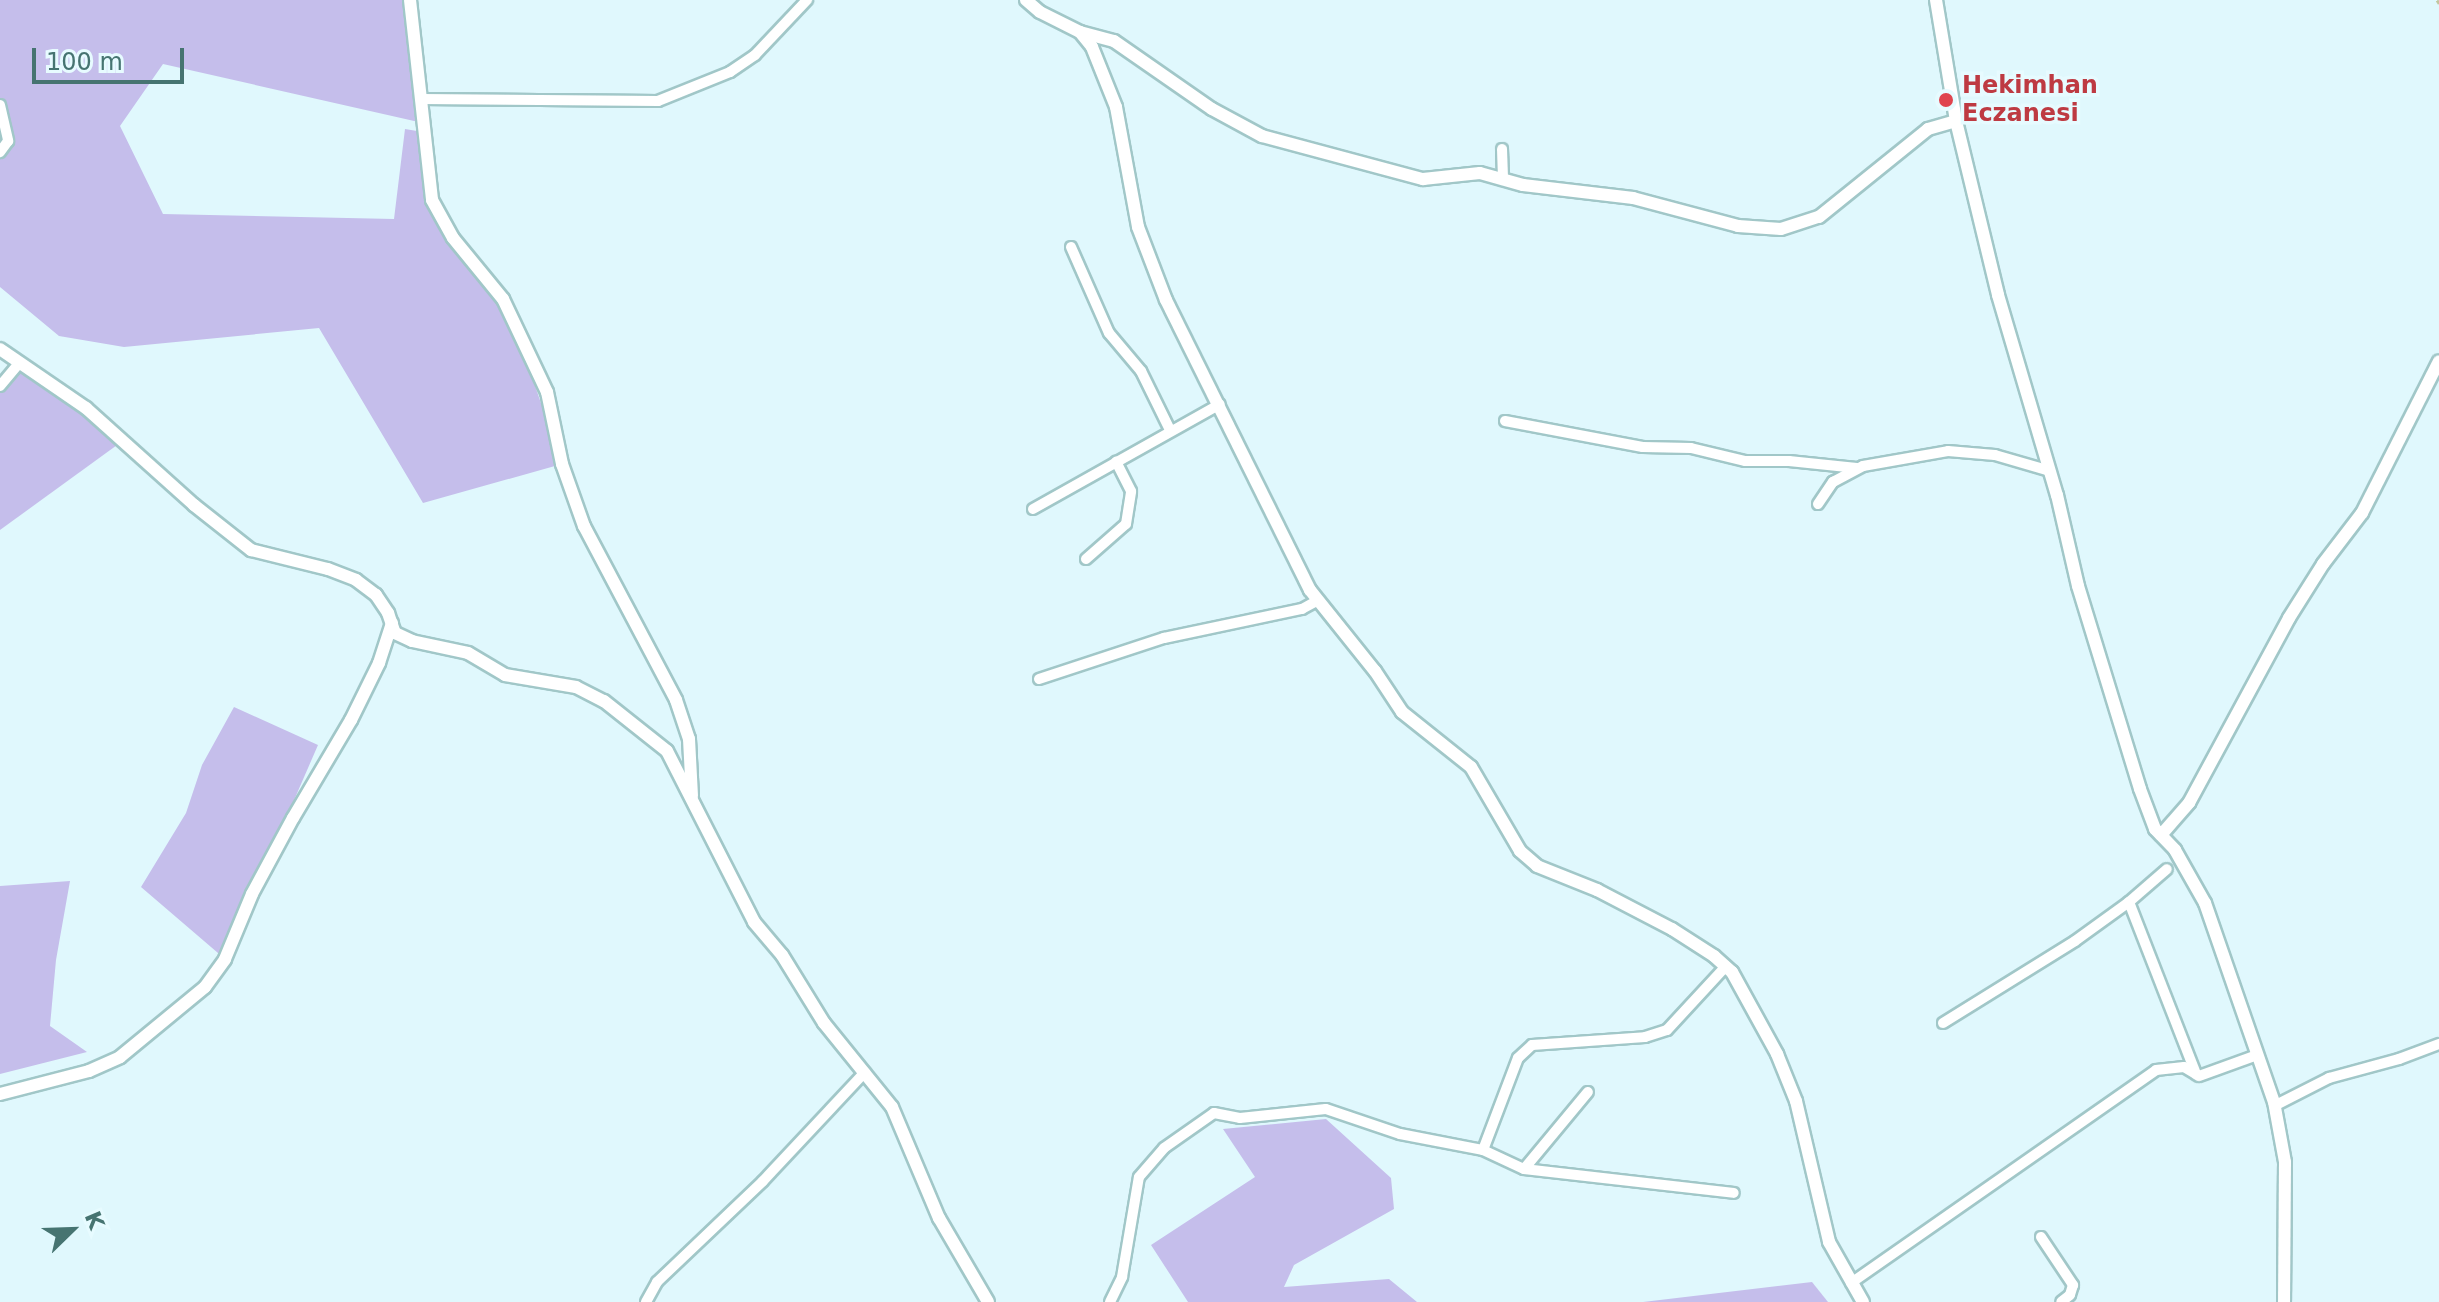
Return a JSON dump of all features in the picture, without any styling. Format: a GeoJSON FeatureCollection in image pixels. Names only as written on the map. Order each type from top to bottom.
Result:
{"type":"FeatureCollection","features":[{"type":"Feature","properties":{"kind":"street"},"geometry":{"type":"LineString","coordinates":[[410,0],[432,200],[453,238],[503,299],[547,392],[562,464],[584,526],[676,700],[689,739],[692,800]]}},
{"type":"Feature","properties":{"kind":"street"},"geometry":{"type":"LineString","coordinates":[[421,99],[658,101],[730,72],[755,55],[807,0]]}},
{"type":"Feature","properties":{"kind":"street"},"geometry":{"type":"LineString","coordinates":[[1026,0],[1040,12],[1080,32],[1114,41],[1212,109],[1262,136],[1423,179],[1480,173],[1572,193],[1633,198],[1738,226],[1781,229],[1819,217],[1928,129],[1956,121]]}},
{"type":"Feature","properties":{"kind":"street"},"geometry":{"type":"LineString","coordinates":[[1936,0],[1956,121],[1998,295],[2050,471],[2078,586],[2140,789],[2161,835],[2175,850],[2205,903],[2274,1106],[2285,1162],[2284,1302]]}},
{"type":"Feature","properties":{"kind":"street"},"geometry":{"type":"LineString","coordinates":[[1080,32],[1092,47],[1116,107],[1138,227],[1166,300],[1318,600],[1375,671],[1402,712],[1471,767],[1492,798],[1508,834],[1537,866],[1597,890],[1672,929],[1732,972],[1777,1054],[1796,1101],[1829,1242],[1863,1302]]}},
{"type":"Feature","properties":{"kind":"street"},"geometry":{"type":"LineString","coordinates":[[0,105],[8,141],[0,152]]}},
{"type":"Feature","properties":{"kind":"street"},"geometry":{"type":"LineString","coordinates":[[1502,149],[1503,180]]}},
{"type":"Feature","properties":{"kind":"street"},"geometry":{"type":"LineString","coordinates":[[1071,247],[1109,333],[1141,371],[1170,430]]}},
{"type":"Feature","properties":{"kind":"street"},"geometry":{"type":"LineString","coordinates":[[0,349],[86,408],[194,505],[251,550],[328,569],[356,580],[376,595],[395,633],[412,641],[468,653],[505,675],[576,687],[604,701],[667,751],[754,922],[782,955],[824,1023],[865,1072],[905,1129],[939,1218],[988,1302]]}},
{"type":"Feature","properties":{"kind":"street"},"geometry":{"type":"LineString","coordinates":[[2161,835],[2189,803],[2289,618],[2323,564],[2362,513],[2439,361]]}},
{"type":"Feature","properties":{"kind":"street"},"geometry":{"type":"LineString","coordinates":[[0,386],[19,363]]}},
{"type":"Feature","properties":{"kind":"street"},"geometry":{"type":"LineString","coordinates":[[1033,509],[1220,404]]}},
{"type":"Feature","properties":{"kind":"street"},"geometry":{"type":"LineString","coordinates":[[1505,421],[1643,447],[1691,448],[1745,461],[1789,461],[1857,468],[1948,451],[1995,455],[2050,471]]}},
{"type":"Feature","properties":{"kind":"street"},"geometry":{"type":"LineString","coordinates":[[1086,559],[1126,524],[1131,491],[1116,462]]}},
{"type":"Feature","properties":{"kind":"street"},"geometry":{"type":"LineString","coordinates":[[1818,504],[1833,482],[1857,468]]}},
{"type":"Feature","properties":{"kind":"street"},"geometry":{"type":"LineString","coordinates":[[1039,679],[1164,638],[1302,609],[1318,600]]}},
{"type":"Feature","properties":{"kind":"street"},"geometry":{"type":"LineString","coordinates":[[0,1094],[89,1071],[120,1057],[205,987],[225,959],[252,894],[351,720],[379,663],[392,623]]}},
{"type":"Feature","properties":{"kind":"street"},"geometry":{"type":"LineString","coordinates":[[1943,1023],[2075,941],[2129,902],[2167,869]]}},
{"type":"Feature","properties":{"kind":"street"},"geometry":{"type":"LineString","coordinates":[[2129,902],[2196,1074]]}},
{"type":"Feature","properties":{"kind":"street"},"geometry":{"type":"LineString","coordinates":[[1483,1150],[1518,1058],[1532,1045],[1645,1037],[1667,1030],[1726,966]]}},
{"type":"Feature","properties":{"kind":"street"},"geometry":{"type":"LineString","coordinates":[[2274,1106],[2329,1078],[2399,1059],[2439,1044]]}},
{"type":"Feature","properties":{"kind":"street"},"geometry":{"type":"LineString","coordinates":[[1851,1283],[2145,1076],[2156,1070],[2184,1067],[2199,1076],[2257,1055]]}},
{"type":"Feature","properties":{"kind":"street"},"geometry":{"type":"LineString","coordinates":[[646,1302],[657,1282],[763,1181],[865,1072]]}},
{"type":"Feature","properties":{"kind":"street"},"geometry":{"type":"LineString","coordinates":[[1524,1169],[1588,1092]]}},
{"type":"Feature","properties":{"kind":"street"},"geometry":{"type":"LineString","coordinates":[[1110,1302],[1122,1277],[1139,1177],[1164,1148],[1214,1113],[1240,1118],[1326,1109],[1400,1134],[1483,1150],[1524,1169],[1734,1193]]}},
{"type":"Feature","properties":{"kind":"street"},"geometry":{"type":"LineString","coordinates":[[2041,1237],[2073,1285],[2070,1295],[2061,1302]]}},
{"type":"Feature","properties":{"kind":"shaded area"},"geometry":{"type":"Polygon","coordinates":[[[0,0],[406,0],[423,123],[163,64],[120,126],[163,214],[394,219],[405,129],[423,132],[448,229],[513,322],[562,464],[423,503],[319,328],[124,347],[59,336],[0,287],[0,154],[8,141],[0,107],[0,0]]]}},
{"type":"Feature","properties":{"kind":"shaded area"},"geometry":{"type":"Polygon","coordinates":[[[19,363],[124,440],[0,530],[0,387],[19,363]]]}},
{"type":"Feature","properties":{"kind":"shaded area"},"geometry":{"type":"Polygon","coordinates":[[[234,707],[318,745],[225,959],[141,887],[186,813],[202,765],[234,707]]]}},
{"type":"Feature","properties":{"kind":"shaded area"},"geometry":{"type":"Polygon","coordinates":[[[70,881],[56,960],[50,1026],[87,1052],[0,1074],[0,886],[70,881]]]}},
{"type":"Feature","properties":{"kind":"shaded area"},"geometry":{"type":"Polygon","coordinates":[[[1326,1119],[1391,1178],[1394,1209],[1294,1265],[1284,1287],[1389,1279],[1417,1302],[1188,1302],[1151,1245],[1255,1177],[1223,1129],[1326,1119]]]}},
{"type":"Feature","properties":{"kind":"shaded area"},"geometry":{"type":"Polygon","coordinates":[[[1812,1282],[1828,1302],[1643,1302],[1812,1282]]]}},
{"type":"Feature","properties":{"kind":"place","name":"Hekimhan Eczanesi"},"geometry":{"type":"Point","coordinates":[1946,100]}}]}
